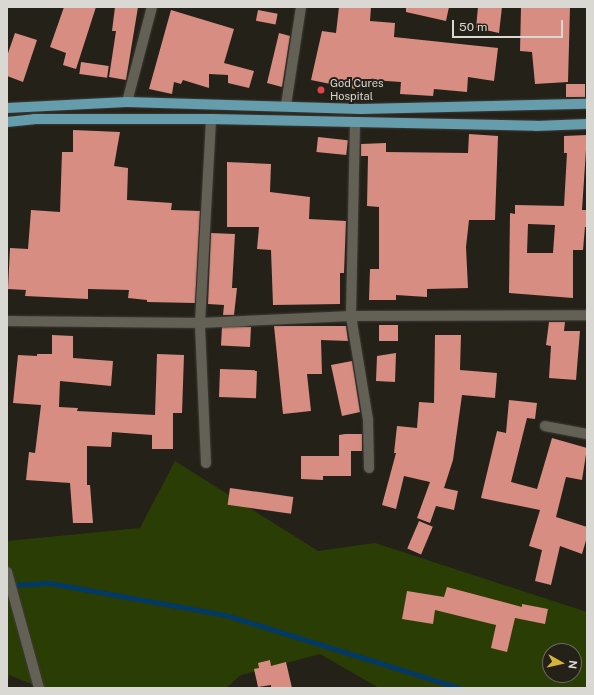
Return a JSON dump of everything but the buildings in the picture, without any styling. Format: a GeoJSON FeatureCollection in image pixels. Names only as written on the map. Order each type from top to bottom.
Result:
{"type":"FeatureCollection","features":[{"type":"Feature","properties":{"kind":"main road"},"geometry":{"type":"LineString","coordinates":[[7,108],[127,102],[286,105],[361,109],[587,104]]}},
{"type":"Feature","properties":{"kind":"main road"},"geometry":{"type":"LineString","coordinates":[[7,122],[34,119],[211,120],[536,126],[587,124]]}},
{"type":"Feature","properties":{"kind":"street"},"geometry":{"type":"LineString","coordinates":[[127,102],[152,7]]}},
{"type":"Feature","properties":{"kind":"street"},"geometry":{"type":"LineString","coordinates":[[286,105],[301,7]]}},
{"type":"Feature","properties":{"kind":"street"},"geometry":{"type":"LineString","coordinates":[[206,463],[200,323],[211,120]]}},
{"type":"Feature","properties":{"kind":"street"},"geometry":{"type":"LineString","coordinates":[[355,123],[351,316],[368,420],[369,468]]}},
{"type":"Feature","properties":{"kind":"street"},"geometry":{"type":"LineString","coordinates":[[7,321],[200,323],[351,316],[587,315]]}},
{"type":"Feature","properties":{"kind":"street"},"geometry":{"type":"LineString","coordinates":[[544,426],[587,434]]}},
{"type":"Feature","properties":{"kind":"street"},"geometry":{"type":"LineString","coordinates":[[8,575],[13,599],[39,688]]}},
{"type":"Feature","properties":{"kind":"green space"},"geometry":{"type":"Polygon","coordinates":[[[175,461],[318,551],[375,543],[587,612],[587,688],[379,688],[320,654],[241,675],[226,688],[42,688],[9,675],[7,688],[7,541],[140,528],[175,461]]]}},
{"type":"Feature","properties":{"kind":"waterway"},"geometry":{"type":"LineString","coordinates":[[11,585],[50,583],[226,615],[461,688]]}},
{"type":"Feature","properties":{"kind":"place","name":"God Cures Hospital"},"geometry":{"type":"Point","coordinates":[321,90]}}]}
